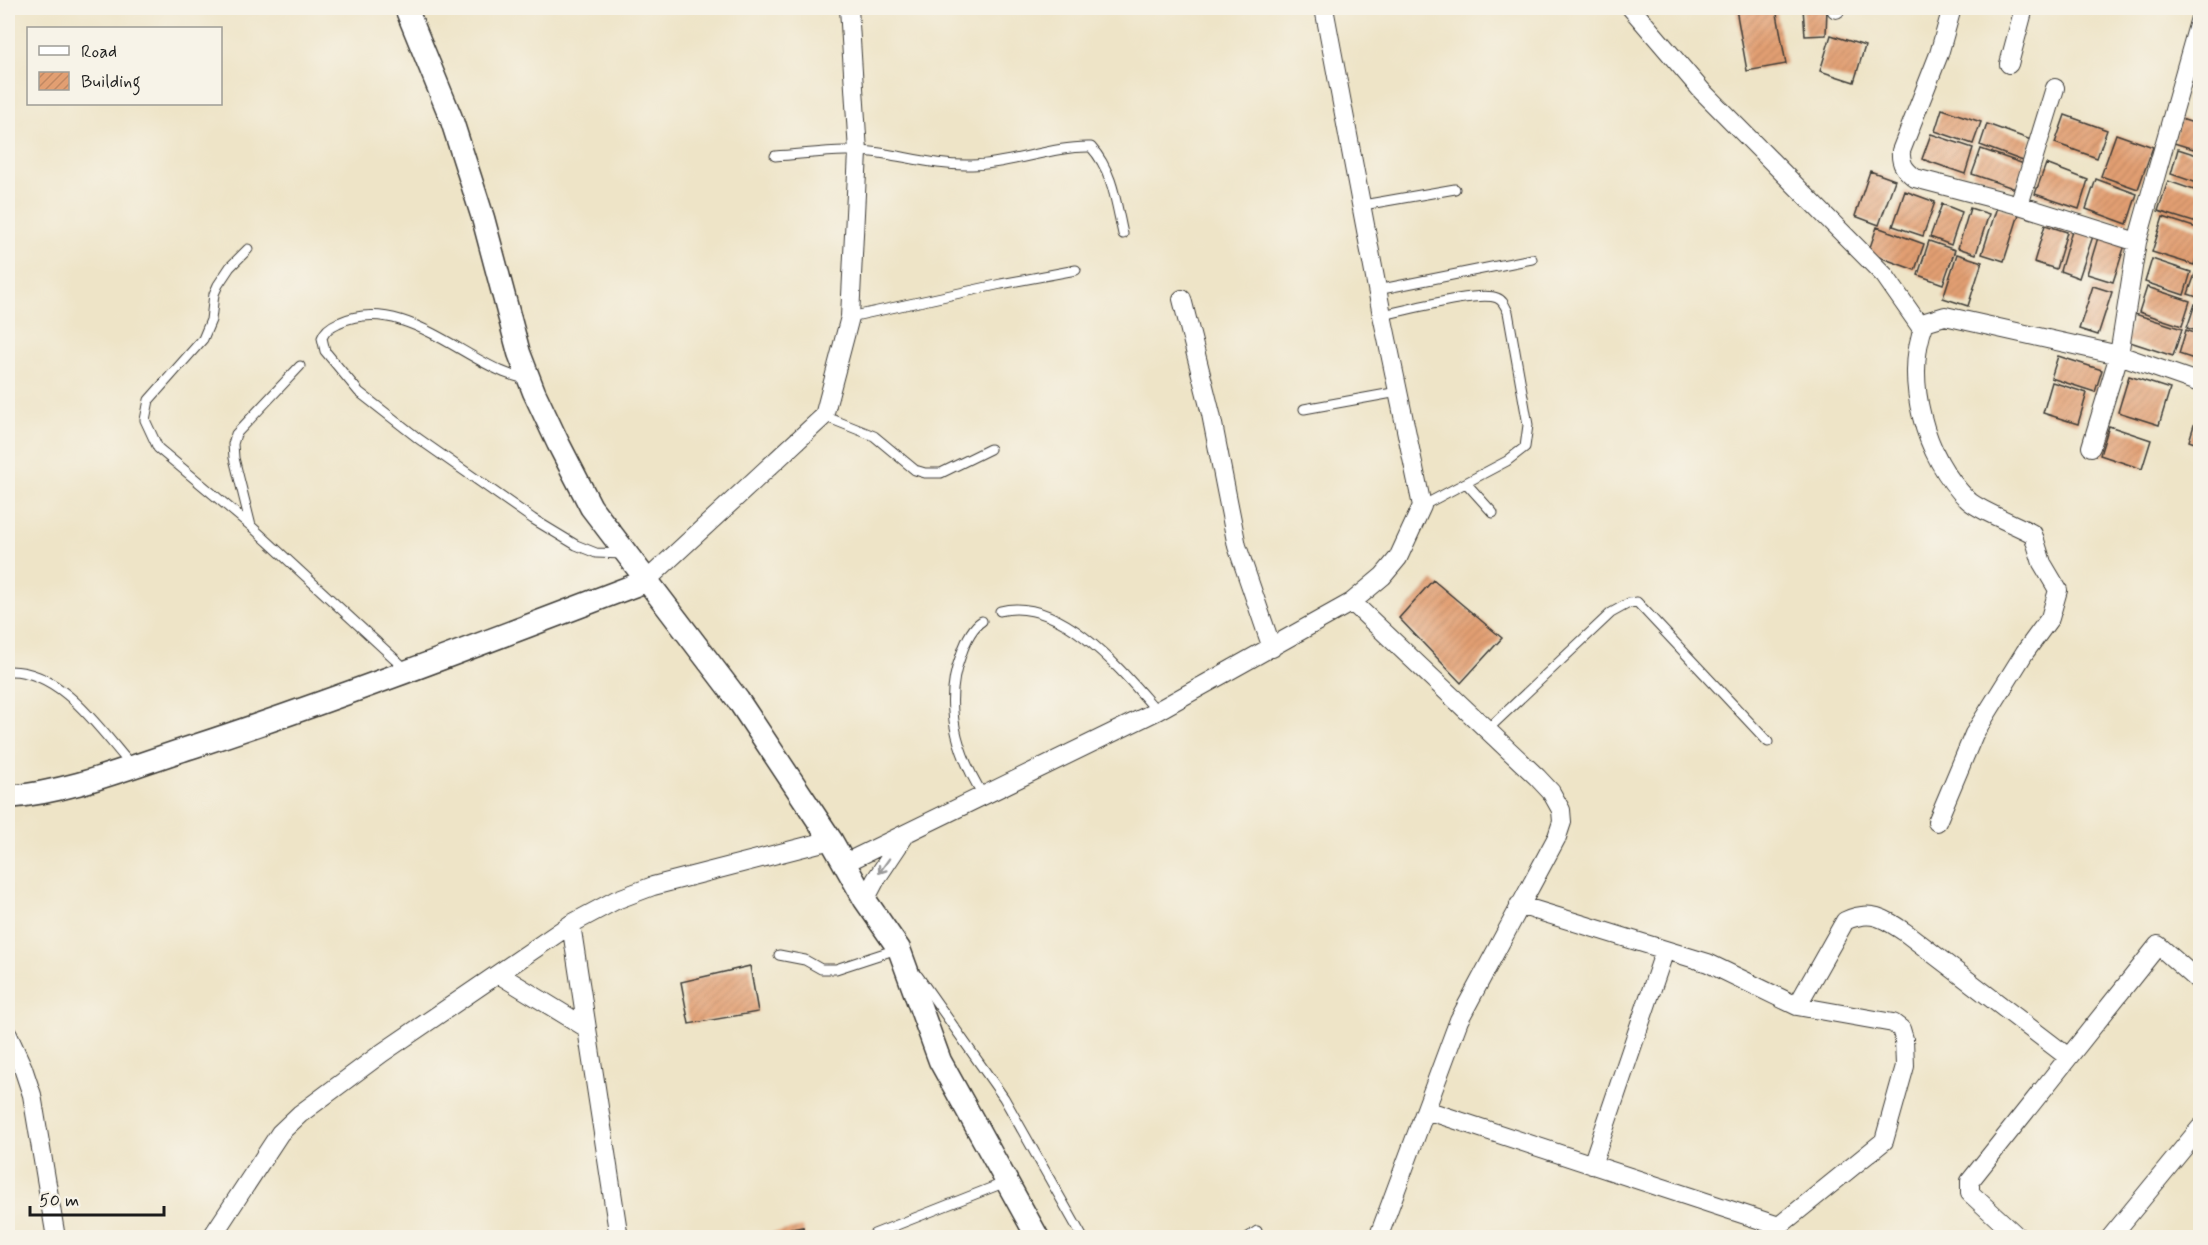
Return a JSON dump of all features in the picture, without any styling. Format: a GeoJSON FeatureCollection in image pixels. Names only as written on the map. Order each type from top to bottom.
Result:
{"type":"FeatureCollection","features":[{"type":"Feature","properties":{"kind":"street"},"geometry":{"type":"LineString","coordinates":[[406,8],[451,118],[483,218],[519,353],[558,443],[591,507],[738,700],[831,840],[865,900],[899,949],[940,1061],[1038,1238]]}},
{"type":"Feature","properties":{"kind":"street"},"geometry":{"type":"LineString","coordinates":[[8,797],[62,788],[132,766],[408,672],[646,581],[824,417],[850,317],[858,152],[849,8]]}},
{"type":"Feature","properties":{"kind":"street"},"geometry":{"type":"LineString","coordinates":[[845,863],[1157,711],[1272,648],[1352,602],[1383,576],[1398,558],[1422,506],[1377,290],[1363,205],[1324,8]]}},
{"type":"Feature","properties":{"kind":"street"},"geometry":{"type":"LineString","coordinates":[[1631,8],[1702,91],[1885,276],[1922,329]]}},
{"type":"Feature","properties":{"kind":"street"},"geometry":{"type":"LineString","coordinates":[[1952,8],[1939,54],[1901,151],[1903,165],[1915,178],[2019,205],[2137,242]]}},
{"type":"Feature","properties":{"kind":"street"},"geometry":{"type":"LineString","coordinates":[[2009,64],[2024,8]]}},
{"type":"Feature","properties":{"kind":"street"},"geometry":{"type":"LineString","coordinates":[[2091,447],[2119,355],[2137,242],[2200,18]]}},
{"type":"Feature","properties":{"kind":"street"},"geometry":{"type":"LineString","coordinates":[[2019,205],[2055,88]]}},
{"type":"Feature","properties":{"kind":"street"},"geometry":{"type":"LineString","coordinates":[[1182,299],[1211,414],[1237,546],[1272,648]]}},
{"type":"Feature","properties":{"kind":"street"},"geometry":{"type":"LineString","coordinates":[[1937,822],[1974,734],[2025,652],[2050,618],[2058,590],[2042,562],[2032,534],[1969,502],[1946,473],[1922,422],[1916,389],[1916,345],[1925,322],[1945,315],[2119,355],[2200,383]]}},
{"type":"Feature","properties":{"kind":"street"},"geometry":{"type":"LineString","coordinates":[[1352,602],[1544,784],[1561,810],[1562,822],[1557,837],[1459,1020],[1378,1238]]}},
{"type":"Feature","properties":{"kind":"street"},"geometry":{"type":"LineString","coordinates":[[865,900],[876,879],[907,833]]}},
{"type":"Feature","properties":{"kind":"street"},"geometry":{"type":"LineString","coordinates":[[211,1238],[280,1133],[300,1114],[382,1053],[500,975],[571,924],[616,900],[652,886],[831,840]]}},
{"type":"Feature","properties":{"kind":"street"},"geometry":{"type":"LineString","coordinates":[[1426,1110],[1592,1165],[1777,1232],[1884,1141],[1905,1066],[1907,1048],[1901,1029],[1893,1023],[1797,1006],[1707,963],[1520,905]]}},
{"type":"Feature","properties":{"kind":"street"},"geometry":{"type":"LineString","coordinates":[[1797,1006],[1845,921],[1859,915],[1873,916],[1886,919],[1906,933],[2068,1057]]}},
{"type":"Feature","properties":{"kind":"street"},"geometry":{"type":"LineString","coordinates":[[571,924],[619,1238]]}},
{"type":"Feature","properties":{"kind":"street"},"geometry":{"type":"LineString","coordinates":[[2019,1238],[1970,1193],[1970,1181],[2158,945],[2200,982]]}},
{"type":"Feature","properties":{"kind":"street"},"geometry":{"type":"LineString","coordinates":[[1592,1165],[1665,950]]}},
{"type":"Feature","properties":{"kind":"street"},"geometry":{"type":"LineString","coordinates":[[500,975],[585,1027]]}},
{"type":"Feature","properties":{"kind":"street"},"geometry":{"type":"LineString","coordinates":[[8,1035],[32,1095],[56,1238]]}},
{"type":"Feature","properties":{"kind":"street"},"geometry":{"type":"LineString","coordinates":[[2110,1238],[2200,1128]]}},
{"type":"Feature","properties":{"kind":"lane"},"geometry":{"type":"LineString","coordinates":[[775,156],[858,152],[886,154],[937,164],[970,165],[1002,163],[1044,152],[1091,147],[1102,159],[1110,177],[1123,234]]}},
{"type":"Feature","properties":{"kind":"lane"},"geometry":{"type":"LineString","coordinates":[[1363,205],[1455,189]]}},
{"type":"Feature","properties":{"kind":"lane"},"geometry":{"type":"LineString","coordinates":[[248,249],[230,267],[218,285],[214,294],[211,320],[203,339],[149,400],[145,420],[158,448],[250,526],[408,672]]}},
{"type":"Feature","properties":{"kind":"lane"},"geometry":{"type":"LineString","coordinates":[[1377,290],[1532,259]]}},
{"type":"Feature","properties":{"kind":"lane"},"geometry":{"type":"LineString","coordinates":[[850,317],[1076,270]]}},
{"type":"Feature","properties":{"kind":"lane"},"geometry":{"type":"LineString","coordinates":[[1382,315],[1477,296],[1496,297],[1502,301],[1508,312],[1528,436],[1519,454],[1422,506]]}},
{"type":"Feature","properties":{"kind":"lane"},"geometry":{"type":"LineString","coordinates":[[530,380],[500,371],[431,333],[382,316],[364,315],[346,319],[331,326],[322,338],[325,351],[359,392],[419,439],[532,519],[576,545],[596,553],[626,554]]}},
{"type":"Feature","properties":{"kind":"lane"},"geometry":{"type":"LineString","coordinates":[[250,526],[238,481],[233,444],[236,434],[300,366]]}},
{"type":"Feature","properties":{"kind":"lane"},"geometry":{"type":"LineString","coordinates":[[1304,409],[1398,392]]}},
{"type":"Feature","properties":{"kind":"lane"},"geometry":{"type":"LineString","coordinates":[[824,417],[874,436],[915,470],[925,473],[941,473],[990,449]]}},
{"type":"Feature","properties":{"kind":"lane"},"geometry":{"type":"LineString","coordinates":[[1466,483],[1493,513]]}},
{"type":"Feature","properties":{"kind":"lane"},"geometry":{"type":"LineString","coordinates":[[1487,730],[1611,613],[1629,603],[1637,602],[1768,742]]}},
{"type":"Feature","properties":{"kind":"lane"},"geometry":{"type":"LineString","coordinates":[[1000,611],[1021,608],[1035,612],[1088,640],[1108,657],[1157,711]]}},
{"type":"Feature","properties":{"kind":"lane"},"geometry":{"type":"LineString","coordinates":[[982,621],[974,629],[964,647],[957,666],[952,698],[957,741],[972,778],[983,795]]}},
{"type":"Feature","properties":{"kind":"lane"},"geometry":{"type":"LineString","coordinates":[[8,671],[43,677],[70,698],[132,766]]}},
{"type":"Feature","properties":{"kind":"lane"},"geometry":{"type":"LineString","coordinates":[[779,955],[805,960],[821,969],[836,969],[899,949],[1004,1098],[1083,1238]]}},
{"type":"Feature","properties":{"kind":"lane"},"geometry":{"type":"LineString","coordinates":[[874,1234],[1007,1182]]}},
{"type":"Feature","properties":{"kind":"lane"},"geometry":{"type":"LineString","coordinates":[[1247,1238],[1257,1231]]}},
{"type":"Feature","properties":{"kind":"building"},"geometry":{"type":"Polygon","coordinates":[[[1776,8],[1786,64],[1747,71],[1736,9],[1776,8]]]}},
{"type":"Feature","properties":{"kind":"building"},"geometry":{"type":"Polygon","coordinates":[[[1803,8],[1827,8],[1826,35],[1805,36],[1803,8]]]}},
{"type":"Feature","properties":{"kind":"building"},"geometry":{"type":"Polygon","coordinates":[[[1831,35],[1865,46],[1854,82],[1820,71],[1831,35]]]}},
{"type":"Feature","properties":{"kind":"building"},"geometry":{"type":"Polygon","coordinates":[[[1942,109],[1981,122],[1973,144],[1935,131],[1942,109]]]}},
{"type":"Feature","properties":{"kind":"building"},"geometry":{"type":"Polygon","coordinates":[[[2065,115],[2107,130],[2097,158],[2055,143],[2065,115]]]}},
{"type":"Feature","properties":{"kind":"building"},"geometry":{"type":"Polygon","coordinates":[[[2181,119],[2200,125],[2200,151],[2174,143],[2181,119]]]}},
{"type":"Feature","properties":{"kind":"building"},"geometry":{"type":"Polygon","coordinates":[[[1987,124],[2031,140],[2023,161],[1980,145],[1987,124]]]}},
{"type":"Feature","properties":{"kind":"building"},"geometry":{"type":"Polygon","coordinates":[[[1931,134],[1973,148],[1965,174],[1922,159],[1931,134]]]}},
{"type":"Feature","properties":{"kind":"building"},"geometry":{"type":"Polygon","coordinates":[[[2116,134],[2153,147],[2138,189],[2101,176],[2116,134]]]}},
{"type":"Feature","properties":{"kind":"building"},"geometry":{"type":"Polygon","coordinates":[[[1981,149],[2024,164],[2016,189],[1972,174],[1981,149]]]}},
{"type":"Feature","properties":{"kind":"building"},"geometry":{"type":"Polygon","coordinates":[[[2178,149],[2200,156],[2200,184],[2171,174],[2178,149]]]}},
{"type":"Feature","properties":{"kind":"building"},"geometry":{"type":"Polygon","coordinates":[[[2046,164],[2088,180],[2079,209],[2035,194],[2046,164]]]}},
{"type":"Feature","properties":{"kind":"building"},"geometry":{"type":"Polygon","coordinates":[[[1870,171],[1895,180],[1879,225],[1855,216],[1870,171]]]}},
{"type":"Feature","properties":{"kind":"building"},"geometry":{"type":"Polygon","coordinates":[[[2096,179],[2137,194],[2127,224],[2086,209],[2096,179]]]}},
{"type":"Feature","properties":{"kind":"building"},"geometry":{"type":"Polygon","coordinates":[[[2168,181],[2200,192],[2200,224],[2158,211],[2168,181]]]}},
{"type":"Feature","properties":{"kind":"building"},"geometry":{"type":"Polygon","coordinates":[[[1905,191],[1935,202],[1923,236],[1893,226],[1905,191]]]}},
{"type":"Feature","properties":{"kind":"building"},"geometry":{"type":"Polygon","coordinates":[[[1942,204],[1962,212],[1951,245],[1930,237],[1942,204]]]}},
{"type":"Feature","properties":{"kind":"building"},"geometry":{"type":"Polygon","coordinates":[[[1997,207],[2019,214],[2004,261],[1982,254],[1997,207]]]}},
{"type":"Feature","properties":{"kind":"building"},"geometry":{"type":"Polygon","coordinates":[[[1970,208],[1989,214],[1976,254],[1958,248],[1970,208]]]}},
{"type":"Feature","properties":{"kind":"building"},"geometry":{"type":"Polygon","coordinates":[[[2163,217],[2200,229],[2200,244],[2194,265],[2152,252],[2163,217]]]}},
{"type":"Feature","properties":{"kind":"building"},"geometry":{"type":"Polygon","coordinates":[[[2045,225],[2067,232],[2056,269],[2034,262],[2045,225]]]}},
{"type":"Feature","properties":{"kind":"building"},"geometry":{"type":"Polygon","coordinates":[[[1877,227],[1924,244],[1915,270],[1868,253],[1877,227]]]}},
{"type":"Feature","properties":{"kind":"building"},"geometry":{"type":"Polygon","coordinates":[[[2072,230],[2093,236],[2079,278],[2060,271],[2072,230]]]}},
{"type":"Feature","properties":{"kind":"building"},"geometry":{"type":"Polygon","coordinates":[[[2099,234],[2126,242],[2113,282],[2087,274],[2099,234]]]}},
{"type":"Feature","properties":{"kind":"building"},"geometry":{"type":"Polygon","coordinates":[[[1929,241],[1955,250],[1943,284],[1918,275],[1929,241]]]}},
{"type":"Feature","properties":{"kind":"building"},"geometry":{"type":"Polygon","coordinates":[[[1957,254],[1982,262],[1968,306],[1943,298],[1957,254]]]}},
{"type":"Feature","properties":{"kind":"building"},"geometry":{"type":"Polygon","coordinates":[[[2152,259],[2191,272],[2184,295],[2145,282],[2152,259]]]}},
{"type":"Feature","properties":{"kind":"building"},"geometry":{"type":"Polygon","coordinates":[[[2195,274],[2200,276],[2200,298],[2188,294],[2195,274]]]}},
{"type":"Feature","properties":{"kind":"building"},"geometry":{"type":"Polygon","coordinates":[[[2093,286],[2112,292],[2098,335],[2079,329],[2093,286]]]}},
{"type":"Feature","properties":{"kind":"building"},"geometry":{"type":"Polygon","coordinates":[[[2147,287],[2190,301],[2182,326],[2139,312],[2147,287]]]}},
{"type":"Feature","properties":{"kind":"building"},"geometry":{"type":"Polygon","coordinates":[[[2195,304],[2200,306],[2200,332],[2187,328],[2195,304]]]}},
{"type":"Feature","properties":{"kind":"building"},"geometry":{"type":"Polygon","coordinates":[[[2135,314],[2182,329],[2173,356],[2127,341],[2135,314]]]}},
{"type":"Feature","properties":{"kind":"building"},"geometry":{"type":"Polygon","coordinates":[[[2186,330],[2200,335],[2200,361],[2179,354],[2186,330]]]}},
{"type":"Feature","properties":{"kind":"building"},"geometry":{"type":"Polygon","coordinates":[[[2058,356],[2102,370],[2095,392],[2051,378],[2058,356]]]}},
{"type":"Feature","properties":{"kind":"building"},"geometry":{"type":"Polygon","coordinates":[[[2129,376],[2170,389],[2159,425],[2118,412],[2129,376]]]}},
{"type":"Feature","properties":{"kind":"building"},"geometry":{"type":"Polygon","coordinates":[[[2052,382],[2087,393],[2078,424],[2043,413],[2052,382]]]}},
{"type":"Feature","properties":{"kind":"building"},"geometry":{"type":"Polygon","coordinates":[[[2200,406],[2200,445],[2189,441],[2200,406]]]}},
{"type":"Feature","properties":{"kind":"building"},"geometry":{"type":"Polygon","coordinates":[[[2109,426],[2151,440],[2142,469],[2100,455],[2109,426]]]}},
{"type":"Feature","properties":{"kind":"building"},"geometry":{"type":"Polygon","coordinates":[[[1433,580],[1502,638],[1461,683],[1399,618],[1433,580]]]}},
{"type":"Feature","properties":{"kind":"building"},"geometry":{"type":"Polygon","coordinates":[[[750,966],[758,1012],[689,1024],[681,982],[750,966]]]}},
{"type":"Feature","properties":{"kind":"building"},"geometry":{"type":"Polygon","coordinates":[[[803,1227],[805,1238],[755,1238],[755,1236],[803,1227]]]}}]}
